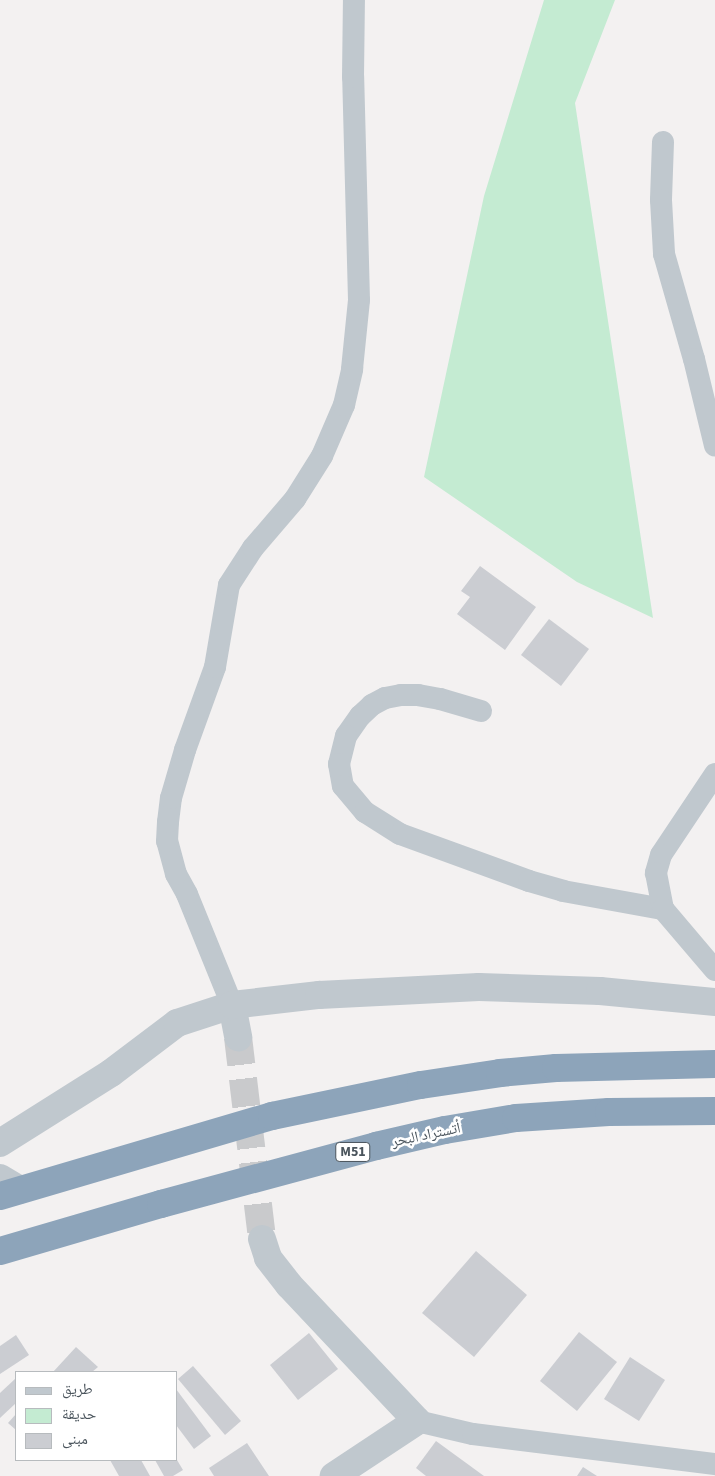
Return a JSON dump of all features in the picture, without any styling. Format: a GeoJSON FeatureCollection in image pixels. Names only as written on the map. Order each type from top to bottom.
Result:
{"type":"FeatureCollection","features":[{"type":"Feature","properties":{"kind":"highway"},"geometry":{"type":"LineString","coordinates":[[7,1188],[272,1116],[421,1085],[500,1073],[556,1068],[715,1064]]}},
{"type":"Feature","properties":{"kind":"highway","name":"أتستراد البحر"},"geometry":{"type":"LineString","coordinates":[[0,1252],[180,1199],[446,1130],[516,1118],[610,1112],[715,1111]]}},
{"type":"Feature","properties":{"kind":"street"},"geometry":{"type":"LineString","coordinates":[[238,1037],[232,1005],[176,874],[168,840],[168,822],[171,798],[185,750],[215,667],[229,585],[253,548],[295,499],[322,456],[344,405],[352,369],[359,300],[353,77],[354,0]]}},
{"type":"Feature","properties":{"kind":"street"},"geometry":{"type":"LineString","coordinates":[[663,142],[661,200],[664,254],[694,359],[715,446]]}},
{"type":"Feature","properties":{"kind":"street"},"geometry":{"type":"LineString","coordinates":[[481,712],[440,699],[418,695],[401,695],[385,698],[372,705],[352,724],[341,749],[339,764],[343,786],[365,812],[400,834],[546,886],[664,909]]}},
{"type":"Feature","properties":{"kind":"street"},"geometry":{"type":"LineString","coordinates":[[715,774],[661,855],[656,873],[664,909],[715,970]]}},
{"type":"Feature","properties":{"kind":"street"},"geometry":{"type":"LineString","coordinates":[[0,1143],[111,1073],[178,1023],[232,1005],[319,995],[479,987],[600,991],[715,1002]]}},
{"type":"Feature","properties":{"kind":"street"},"geometry":{"type":"LineString","coordinates":[[262,1240],[268,1258],[284,1279],[416,1421],[492,1437],[715,1464]]}},
{"type":"Feature","properties":{"kind":"street"},"geometry":{"type":"LineString","coordinates":[[334,1476],[416,1421]]}},
{"type":"Feature","properties":{"kind":"green space"},"geometry":{"type":"Polygon","coordinates":[[[544,0],[615,0],[575,103],[653,618],[577,582],[424,477],[484,196],[544,0]]]}},
{"type":"Feature","properties":{"kind":"building"},"geometry":{"type":"Polygon","coordinates":[[[480,566],[536,607],[505,650],[457,614],[470,597],[461,591],[480,566]]]}},
{"type":"Feature","properties":{"kind":"building"},"geometry":{"type":"Polygon","coordinates":[[[549,619],[589,649],[561,686],[521,655],[549,619]]]}},
{"type":"Feature","properties":{"kind":"building"},"geometry":{"type":"Polygon","coordinates":[[[476,1251],[527,1295],[474,1357],[422,1313],[476,1251]]]}},
{"type":"Feature","properties":{"kind":"building"},"geometry":{"type":"Polygon","coordinates":[[[579,1332],[617,1362],[577,1411],[540,1381],[579,1332]]]}},
{"type":"Feature","properties":{"kind":"building"},"geometry":{"type":"Polygon","coordinates":[[[309,1333],[338,1369],[298,1400],[270,1365],[309,1333]]]}},
{"type":"Feature","properties":{"kind":"building"},"geometry":{"type":"Polygon","coordinates":[[[16,1335],[29,1355],[0,1374],[0,1346],[16,1335]]]}},
{"type":"Feature","properties":{"kind":"building"},"geometry":{"type":"Polygon","coordinates":[[[76,1347],[98,1367],[93,1371],[54,1371],[76,1347]]]}},
{"type":"Feature","properties":{"kind":"building"},"geometry":{"type":"Polygon","coordinates":[[[630,1357],[665,1380],[639,1421],[604,1399],[630,1357]]]}},
{"type":"Feature","properties":{"kind":"building"},"geometry":{"type":"Polygon","coordinates":[[[193,1366],[241,1421],[225,1435],[178,1379],[193,1366]]]}},
{"type":"Feature","properties":{"kind":"building"},"geometry":{"type":"Polygon","coordinates":[[[15,1379],[15,1404],[0,1418],[0,1393],[15,1379]]]}},
{"type":"Feature","properties":{"kind":"building"},"geometry":{"type":"Polygon","coordinates":[[[178,1392],[211,1436],[194,1449],[178,1428],[178,1392]]]}},
{"type":"Feature","properties":{"kind":"building"},"geometry":{"type":"Polygon","coordinates":[[[15,1415],[15,1429],[8,1423],[15,1415]]]}},
{"type":"Feature","properties":{"kind":"building"},"geometry":{"type":"Polygon","coordinates":[[[436,1441],[484,1476],[426,1476],[416,1468],[436,1441]]]}},
{"type":"Feature","properties":{"kind":"building"},"geometry":{"type":"Polygon","coordinates":[[[247,1443],[269,1476],[214,1476],[209,1468],[247,1443]]]}},
{"type":"Feature","properties":{"kind":"building"},"geometry":{"type":"Polygon","coordinates":[[[111,1461],[142,1461],[150,1476],[119,1476],[111,1461]]]}},
{"type":"Feature","properties":{"kind":"building"},"geometry":{"type":"Polygon","coordinates":[[[156,1461],[178,1461],[183,1470],[173,1476],[164,1476],[156,1461]]]}},
{"type":"Feature","properties":{"kind":"building"},"geometry":{"type":"Polygon","coordinates":[[[583,1467],[597,1476],[577,1476],[583,1467]]]}},
{"type":"Feature","properties":{"kind":"tunnel"},"geometry":{"type":"LineString","coordinates":[[238,1037],[262,1239]]}}]}
